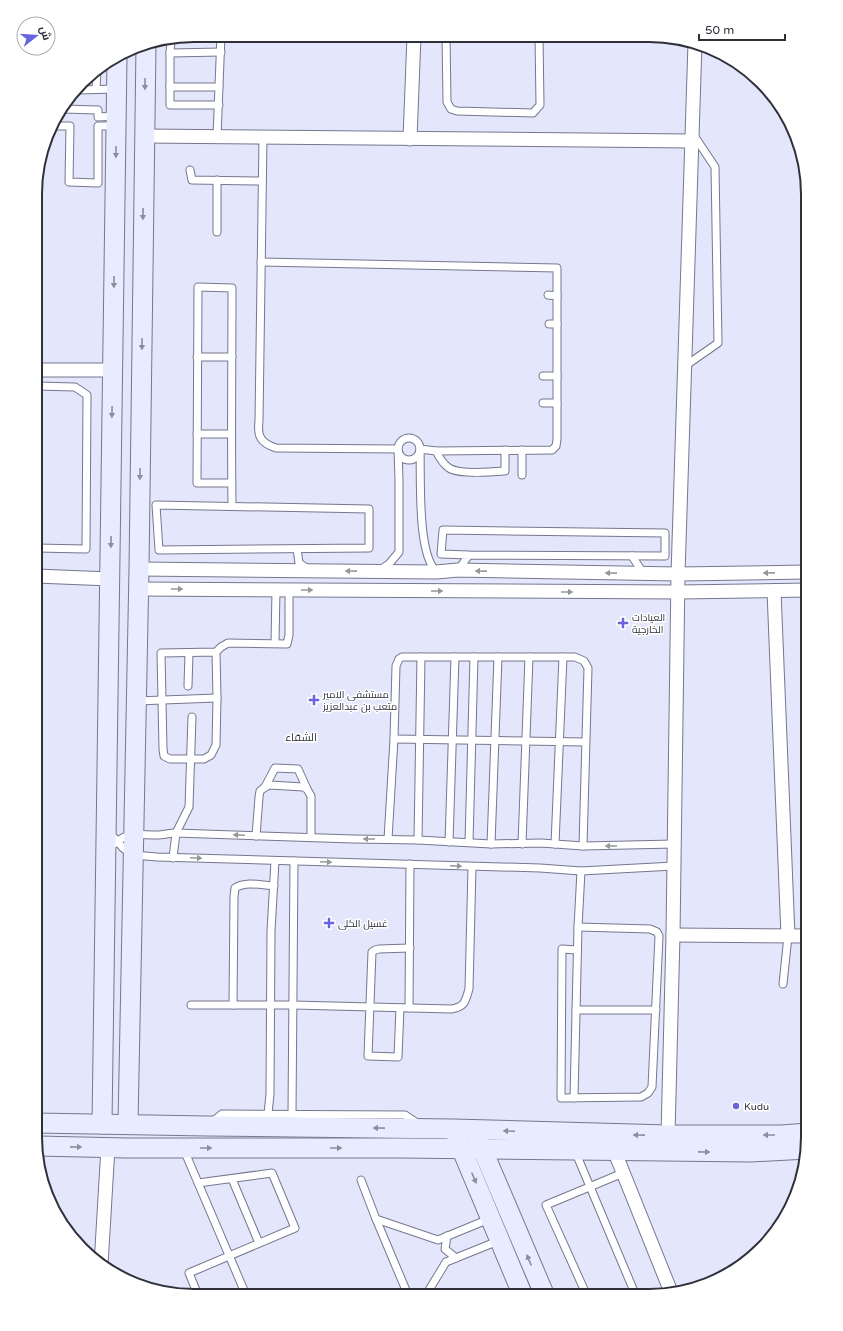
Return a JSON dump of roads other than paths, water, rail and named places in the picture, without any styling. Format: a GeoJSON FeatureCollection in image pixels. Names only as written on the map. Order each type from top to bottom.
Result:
{"type":"FeatureCollection","features":[{"type":"Feature","properties":{"kind":"street"},"geometry":{"type":"LineString","coordinates":[[410,139],[414,42]]}},
{"type":"Feature","properties":{"kind":"street"},"geometry":{"type":"LineString","coordinates":[[102,1124],[117,839],[136,701],[146,50]]}},
{"type":"Feature","properties":{"kind":"street"},"geometry":{"type":"LineString","coordinates":[[673,1141],[674,844],[679,592],[678,574],[692,136],[697,50]]}},
{"type":"Feature","properties":{"kind":"street"},"geometry":{"type":"LineString","coordinates":[[117,63],[109,699],[117,839],[132,856],[128,1124]]}},
{"type":"Feature","properties":{"kind":"street"},"geometry":{"type":"LineString","coordinates":[[144,136],[410,139],[692,136]]}},
{"type":"Feature","properties":{"kind":"street"},"geometry":{"type":"LineString","coordinates":[[42,370],[113,370]]}},
{"type":"Feature","properties":{"kind":"street"},"geometry":{"type":"LineString","coordinates":[[139,569],[436,572],[458,570],[643,574],[801,572]]}},
{"type":"Feature","properties":{"kind":"street"},"geometry":{"type":"LineString","coordinates":[[283,570],[283,590]]}},
{"type":"Feature","properties":{"kind":"street"},"geometry":{"type":"LineString","coordinates":[[42,576],[110,579]]}},
{"type":"Feature","properties":{"kind":"street"},"geometry":{"type":"LineString","coordinates":[[138,589],[679,592],[801,590]]}},
{"type":"Feature","properties":{"kind":"street"},"geometry":{"type":"LineString","coordinates":[[774,591],[788,936]]}},
{"type":"Feature","properties":{"kind":"street"},"geometry":{"type":"LineString","coordinates":[[109,699],[136,701]]}},
{"type":"Feature","properties":{"kind":"street"},"geometry":{"type":"LineString","coordinates":[[674,936],[801,936]]}},
{"type":"Feature","properties":{"kind":"street"},"geometry":{"type":"LineString","coordinates":[[42,1123],[453,1129],[673,1141],[751,1152],[801,1149]]}},
{"type":"Feature","properties":{"kind":"street"},"geometry":{"type":"LineString","coordinates":[[453,1129],[520,1289]]}},
{"type":"Feature","properties":{"kind":"street"},"geometry":{"type":"LineString","coordinates":[[475,1130],[482,1149],[545,1289]]}},
{"type":"Feature","properties":{"kind":"street"},"geometry":{"type":"LineString","coordinates":[[42,1146],[614,1150],[673,1141],[801,1134]]}},
{"type":"Feature","properties":{"kind":"street"},"geometry":{"type":"LineString","coordinates":[[101,1258],[108,1147]]}},
{"type":"Feature","properties":{"kind":"street"},"geometry":{"type":"LineString","coordinates":[[614,1150],[669,1288]]}},
{"type":"Feature","properties":{"kind":"lane"},"geometry":{"type":"LineString","coordinates":[[217,137],[221,42]]}},
{"type":"Feature","properties":{"kind":"lane"},"geometry":{"type":"LineString","coordinates":[[446,42],[447,102],[451,109],[457,111],[533,113],[540,105],[538,42]]}},
{"type":"Feature","properties":{"kind":"lane"},"geometry":{"type":"LineString","coordinates":[[170,44],[170,105],[219,105]]}},
{"type":"Feature","properties":{"kind":"lane"},"geometry":{"type":"LineString","coordinates":[[170,53],[221,52]]}},
{"type":"Feature","properties":{"kind":"lane"},"geometry":{"type":"LineString","coordinates":[[96,89],[97,77]]}},
{"type":"Feature","properties":{"kind":"lane"},"geometry":{"type":"LineString","coordinates":[[170,87],[219,87]]}},
{"type":"Feature","properties":{"kind":"lane"},"geometry":{"type":"LineString","coordinates":[[83,90],[117,89]]}},
{"type":"Feature","properties":{"kind":"lane"},"geometry":{"type":"LineString","coordinates":[[68,109],[98,110],[98,116],[116,121]]}},
{"type":"Feature","properties":{"kind":"lane"},"geometry":{"type":"LineString","coordinates":[[58,126],[70,126],[69,182],[98,183],[98,126],[116,121]]}},
{"type":"Feature","properties":{"kind":"lane"},"geometry":{"type":"LineString","coordinates":[[685,366],[718,343],[715,167],[692,136]]}},
{"type":"Feature","properties":{"kind":"lane"},"geometry":{"type":"LineString","coordinates":[[263,137],[258,432],[262,441],[269,446],[276,448],[398,449]]}},
{"type":"Feature","properties":{"kind":"lane"},"geometry":{"type":"LineString","coordinates":[[190,170],[192,180],[262,182]]}},
{"type":"Feature","properties":{"kind":"lane"},"geometry":{"type":"LineString","coordinates":[[217,180],[217,232]]}},
{"type":"Feature","properties":{"kind":"lane"},"geometry":{"type":"LineString","coordinates":[[261,262],[557,268],[556,446],[552,450],[436,451],[420,449]]}},
{"type":"Feature","properties":{"kind":"lane"},"geometry":{"type":"LineString","coordinates":[[232,483],[197,483],[198,287],[232,288],[231,434],[232,483],[232,506]]}},
{"type":"Feature","properties":{"kind":"lane"},"geometry":{"type":"LineString","coordinates":[[548,295],[557,296]]}},
{"type":"Feature","properties":{"kind":"lane"},"geometry":{"type":"LineString","coordinates":[[549,324],[557,324]]}},
{"type":"Feature","properties":{"kind":"lane"},"geometry":{"type":"LineString","coordinates":[[197,357],[232,357]]}},
{"type":"Feature","properties":{"kind":"lane"},"geometry":{"type":"LineString","coordinates":[[543,376],[557,376]]}},
{"type":"Feature","properties":{"kind":"lane"},"geometry":{"type":"LineString","coordinates":[[42,386],[75,387],[87,395],[86,549],[42,548]]}},
{"type":"Feature","properties":{"kind":"lane"},"geometry":{"type":"LineString","coordinates":[[543,403],[557,403]]}},
{"type":"Feature","properties":{"kind":"lane"},"geometry":{"type":"LineString","coordinates":[[197,434],[231,434]]}},
{"type":"Feature","properties":{"kind":"lane"},"geometry":{"type":"LineString","coordinates":[[378,571],[389,564],[399,552],[398,449],[403,440],[410,438],[417,441],[420,449],[422,529],[426,556],[431,567],[436,572]]}},
{"type":"Feature","properties":{"kind":"lane"},"geometry":{"type":"LineString","coordinates":[[398,449],[402,458],[408,460],[415,459],[420,453],[420,449]]}},
{"type":"Feature","properties":{"kind":"lane"},"geometry":{"type":"LineString","coordinates":[[436,451],[443,463],[450,469],[471,472],[505,471],[505,450]]}},
{"type":"Feature","properties":{"kind":"lane"},"geometry":{"type":"LineString","coordinates":[[522,450],[522,474]]}},
{"type":"Feature","properties":{"kind":"lane"},"geometry":{"type":"LineString","coordinates":[[156,505],[232,506],[369,509],[369,548],[159,550],[156,505]]}},
{"type":"Feature","properties":{"kind":"lane"},"geometry":{"type":"LineString","coordinates":[[443,530],[665,533],[665,556],[469,555],[441,554],[443,530]]}},
{"type":"Feature","properties":{"kind":"lane"},"geometry":{"type":"LineString","coordinates":[[297,549],[299,563],[310,571]]}},
{"type":"Feature","properties":{"kind":"lane"},"geometry":{"type":"LineString","coordinates":[[458,570],[469,555]]}},
{"type":"Feature","properties":{"kind":"lane"},"geometry":{"type":"LineString","coordinates":[[632,556],[643,574]]}},
{"type":"Feature","properties":{"kind":"lane"},"geometry":{"type":"LineString","coordinates":[[275,643],[283,590]]}},
{"type":"Feature","properties":{"kind":"lane"},"geometry":{"type":"LineString","coordinates":[[216,652],[216,745],[211,755],[204,759],[170,759],[164,756],[163,749],[161,653],[216,652],[228,643],[286,644],[288,641],[283,590]]}},
{"type":"Feature","properties":{"kind":"lane"},"geometry":{"type":"LineString","coordinates":[[188,686],[189,653]]}},
{"type":"Feature","properties":{"kind":"lane"},"geometry":{"type":"LineString","coordinates":[[388,839],[397,662],[399,659],[402,657],[575,657],[584,661],[588,668],[583,846]]}},
{"type":"Feature","properties":{"kind":"lane"},"geometry":{"type":"LineString","coordinates":[[418,840],[422,657]]}},
{"type":"Feature","properties":{"kind":"lane"},"geometry":{"type":"LineString","coordinates":[[448,842],[455,657]]}},
{"type":"Feature","properties":{"kind":"lane"},"geometry":{"type":"LineString","coordinates":[[469,842],[474,657]]}},
{"type":"Feature","properties":{"kind":"lane"},"geometry":{"type":"LineString","coordinates":[[491,844],[498,657]]}},
{"type":"Feature","properties":{"kind":"lane"},"geometry":{"type":"LineString","coordinates":[[522,844],[529,657]]}},
{"type":"Feature","properties":{"kind":"lane"},"geometry":{"type":"LineString","coordinates":[[555,844],[563,657]]}},
{"type":"Feature","properties":{"kind":"lane"},"geometry":{"type":"LineString","coordinates":[[136,701],[217,698]]}},
{"type":"Feature","properties":{"kind":"lane"},"geometry":{"type":"LineString","coordinates":[[173,858],[176,833],[189,807],[192,716]]}},
{"type":"Feature","properties":{"kind":"lane"},"geometry":{"type":"LineString","coordinates":[[394,739],[585,742]]}},
{"type":"Feature","properties":{"kind":"lane"},"geometry":{"type":"LineString","coordinates":[[265,787],[274,768],[298,769],[311,796],[311,837]]}},
{"type":"Feature","properties":{"kind":"lane"},"geometry":{"type":"LineString","coordinates":[[256,836],[260,791],[270,785],[303,787],[307,789]]}},
{"type":"Feature","properties":{"kind":"lane"},"geometry":{"type":"LineString","coordinates":[[117,839],[176,833],[418,840],[491,844],[541,843],[583,846],[650,846],[674,844]]}},
{"type":"Feature","properties":{"kind":"lane"},"geometry":{"type":"LineString","coordinates":[[132,856],[540,868],[581,871],[674,866]]}},
{"type":"Feature","properties":{"kind":"lane"},"geometry":{"type":"LineString","coordinates":[[268,1114],[270,1094],[271,931],[275,861]]}},
{"type":"Feature","properties":{"kind":"lane"},"geometry":{"type":"LineString","coordinates":[[292,1114],[294,861]]}},
{"type":"Feature","properties":{"kind":"lane"},"geometry":{"type":"LineString","coordinates":[[409,1008],[410,864]]}},
{"type":"Feature","properties":{"kind":"lane"},"geometry":{"type":"LineString","coordinates":[[191,1005],[460,1008],[464,1003],[469,989],[472,867]]}},
{"type":"Feature","properties":{"kind":"lane"},"geometry":{"type":"LineString","coordinates":[[574,1098],[577,950],[581,871]]}},
{"type":"Feature","properties":{"kind":"lane"},"geometry":{"type":"LineString","coordinates":[[233,1005],[235,888],[246,884],[274,886]]}},
{"type":"Feature","properties":{"kind":"lane"},"geometry":{"type":"LineString","coordinates":[[577,950],[562,950],[561,1098],[641,1097],[648,1093],[652,1087],[659,936],[657,932],[650,929],[578,927]]}},
{"type":"Feature","properties":{"kind":"lane"},"geometry":{"type":"LineString","coordinates":[[783,984],[788,936]]}},
{"type":"Feature","properties":{"kind":"lane"},"geometry":{"type":"LineString","coordinates":[[400,1008],[398,1057],[368,1056],[372,952],[379,949],[410,948]]}},
{"type":"Feature","properties":{"kind":"lane"},"geometry":{"type":"LineString","coordinates":[[576,1010],[656,1010]]}},
{"type":"Feature","properties":{"kind":"lane"},"geometry":{"type":"LineString","coordinates":[[207,1126],[222,1114],[292,1114],[405,1116],[426,1129]]}},
{"type":"Feature","properties":{"kind":"lane"},"geometry":{"type":"LineString","coordinates":[[183,1148],[243,1289]]}},
{"type":"Feature","properties":{"kind":"lane"},"geometry":{"type":"LineString","coordinates":[[575,1150],[633,1289]]}},
{"type":"Feature","properties":{"kind":"lane"},"geometry":{"type":"LineString","coordinates":[[196,1289],[189,1273],[295,1228],[272,1173],[198,1183]]}},
{"type":"Feature","properties":{"kind":"lane"},"geometry":{"type":"LineString","coordinates":[[584,1289],[546,1205],[623,1173]]}},
{"type":"Feature","properties":{"kind":"lane"},"geometry":{"type":"LineString","coordinates":[[232,1178],[259,1243]]}},
{"type":"Feature","properties":{"kind":"lane"},"geometry":{"type":"LineString","coordinates":[[361,1180],[405,1289]]}},
{"type":"Feature","properties":{"kind":"lane"},"geometry":{"type":"LineString","coordinates":[[376,1219],[438,1240],[491,1218]]}},
{"type":"Feature","properties":{"kind":"lane"},"geometry":{"type":"LineString","coordinates":[[447,1236],[445,1249],[456,1258]]}},
{"type":"Feature","properties":{"kind":"lane"},"geometry":{"type":"LineString","coordinates":[[430,1289],[446,1262],[500,1240]]}},
{"type":"Feature","properties":{"kind":"place","name":"العيادات الخارجية"},"geometry":{"type":"Point","coordinates":[623,623]}},
{"type":"Feature","properties":{"kind":"place","name":"مستشفى الامير متعب بن عبدالعزيز"},"geometry":{"type":"Point","coordinates":[314,700]}},
{"type":"Feature","properties":{"kind":"place","name":"غسيل الكلى"},"geometry":{"type":"Point","coordinates":[329,923]}},
{"type":"Feature","properties":{"kind":"place","name":"Kudu"},"geometry":{"type":"Point","coordinates":[736,1106]}},
{"type":"Feature","properties":{"kind":"district","name":"الشفاء"},"geometry":{"type":"Point","coordinates":[301,737]}}]}
